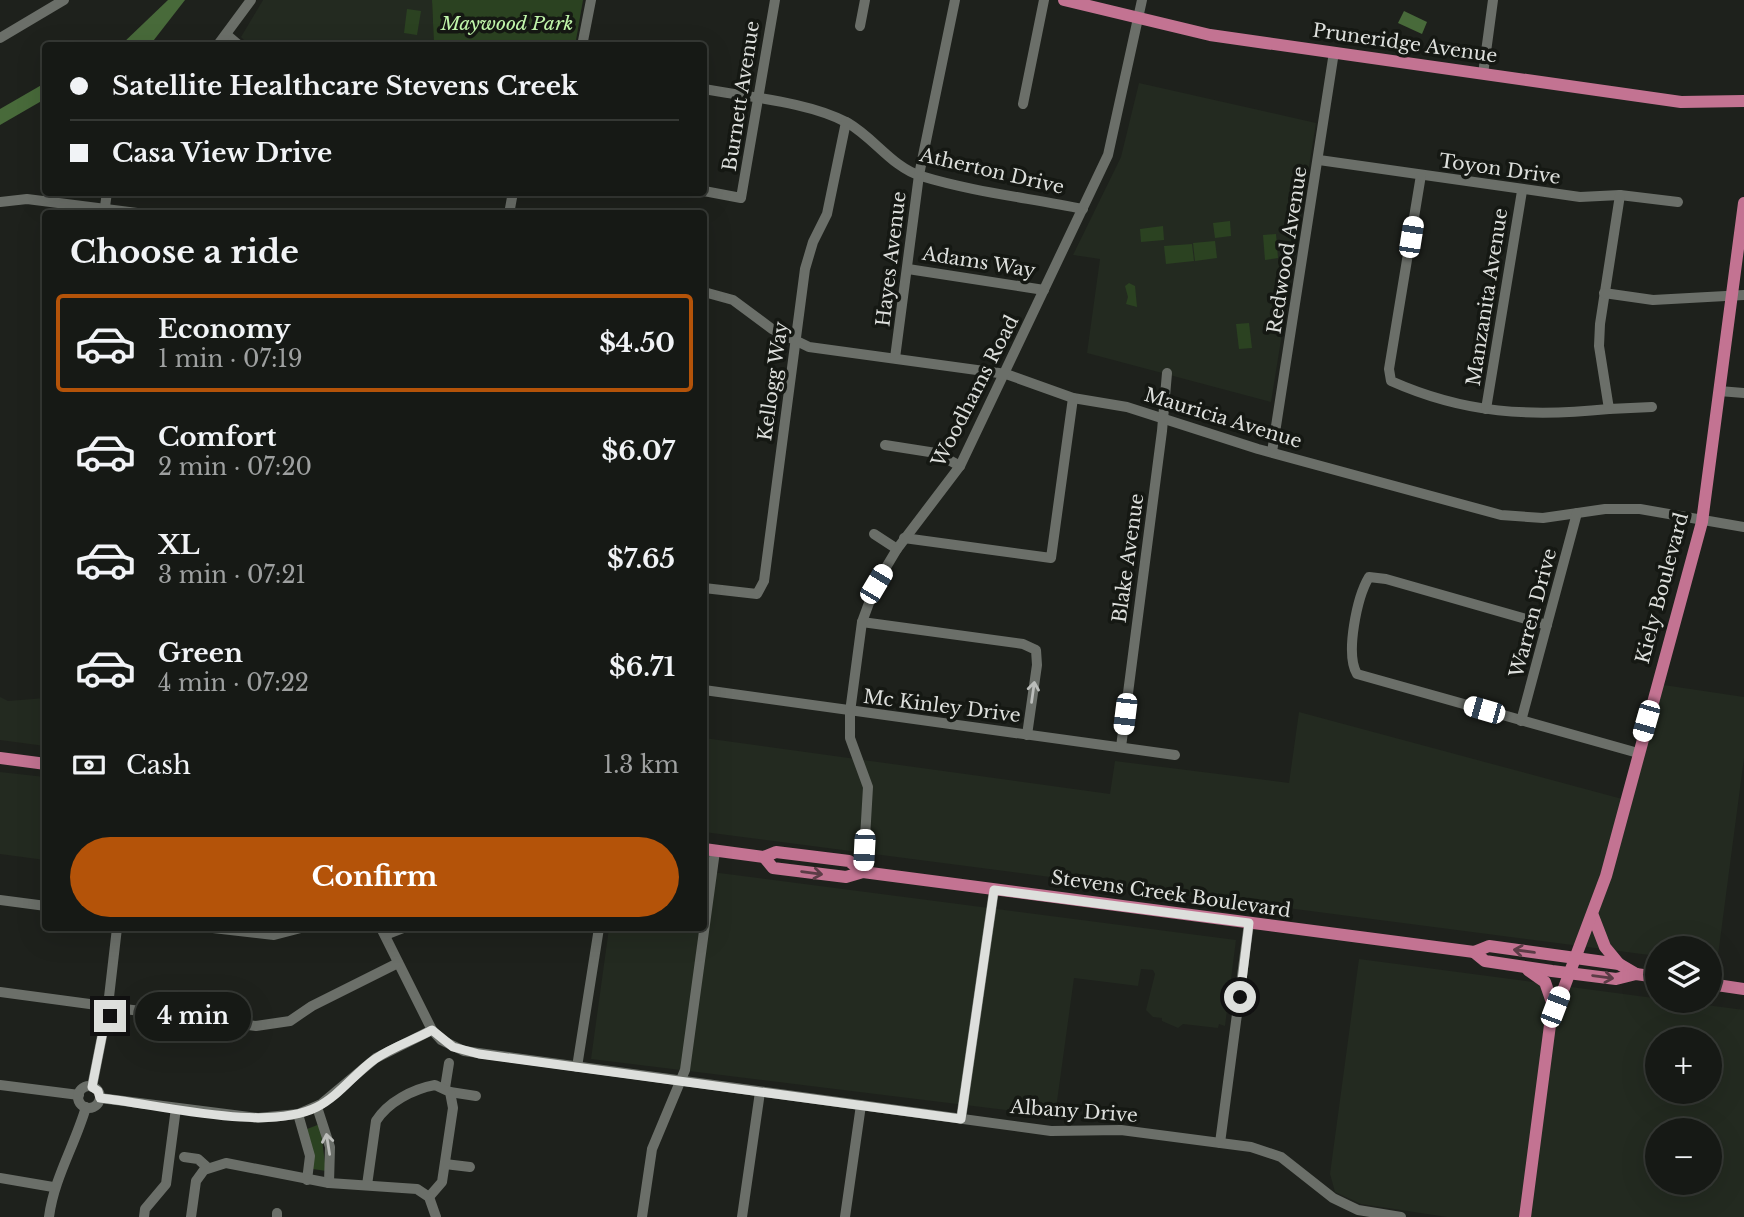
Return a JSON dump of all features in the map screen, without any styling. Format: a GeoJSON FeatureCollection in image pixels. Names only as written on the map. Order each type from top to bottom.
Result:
{"type":"FeatureCollection","features":[{"type":"Feature","properties":{"kind":"main road","name":"Pruneridge Avenue"},"geometry":{"type":"LineString","coordinates":[[1064,0],[1210,35],[1681,102],[1744,101]]}},
{"type":"Feature","properties":{"kind":"main road","name":"Kiely Boulevard"},"geometry":{"type":"LineString","coordinates":[[1525,1217],[1546,1049],[1555,1007],[1593,915],[1702,522],[1719,391],[1738,294],[1744,203]]}},
{"type":"Feature","properties":{"kind":"main road"},"geometry":{"type":"LineString","coordinates":[[0,758],[42,763]]}},
{"type":"Feature","properties":{"kind":"main road","name":"Stevens Creek Boulevard"},"geometry":{"type":"LineString","coordinates":[[709,850],[764,857],[773,868],[846,877],[863,872],[1474,953],[1485,961],[1616,979],[1636,974],[1645,975]]}},
{"type":"Feature","properties":{"kind":"main road"},"geometry":{"type":"LineString","coordinates":[[1593,915],[1605,947],[1619,964]]}},
{"type":"Feature","properties":{"kind":"main road","name":"Stevens Creek Boulevard"},"geometry":{"type":"LineString","coordinates":[[1474,953],[1489,946],[1619,964],[1636,974]]}},
{"type":"Feature","properties":{"kind":"main road"},"geometry":{"type":"LineString","coordinates":[[1522,967],[1545,982],[1555,1007]]}},
{"type":"Feature","properties":{"kind":"main road"},"geometry":{"type":"LineString","coordinates":[[1722,986],[1744,989]]}},
{"type":"Feature","properties":{"kind":"street"},"geometry":{"type":"LineString","coordinates":[[0,37],[64,0]]}},
{"type":"Feature","properties":{"kind":"street"},"geometry":{"type":"LineString","coordinates":[[221,42],[251,0]]}},
{"type":"Feature","properties":{"kind":"street"},"geometry":{"type":"LineString","coordinates":[[583,42],[591,0]]}},
{"type":"Feature","properties":{"kind":"street","name":"Burnett Avenue"},"geometry":{"type":"LineString","coordinates":[[707,192],[741,198],[775,0]]}},
{"type":"Feature","properties":{"kind":"street"},"geometry":{"type":"LineString","coordinates":[[860,26],[865,0]]}},
{"type":"Feature","properties":{"kind":"street","name":"Hayes Avenue"},"geometry":{"type":"LineString","coordinates":[[895,358],[919,175],[955,0]]}},
{"type":"Feature","properties":{"kind":"street"},"geometry":{"type":"LineString","coordinates":[[1023,104],[1044,0]]}},
{"type":"Feature","properties":{"kind":"street","name":"Woodhams Road"},"geometry":{"type":"LineString","coordinates":[[863,872],[868,787],[850,738],[849,712],[862,622],[876,584],[897,549],[960,466],[1108,155],[1142,0]]}},
{"type":"Feature","properties":{"kind":"street"},"geometry":{"type":"LineString","coordinates":[[1483,74],[1493,0]]}},
{"type":"Feature","properties":{"kind":"street"},"geometry":{"type":"LineString","coordinates":[[228,35],[236,42]]}},
{"type":"Feature","properties":{"kind":"street","name":"Redwood Avenue"},"geometry":{"type":"LineString","coordinates":[[1272,452],[1334,52]]}},
{"type":"Feature","properties":{"kind":"street","name":"Atherton Drive"},"geometry":{"type":"LineString","coordinates":[[707,90],[822,113],[846,122],[867,135],[893,160],[919,175],[1083,209]]}},
{"type":"Feature","properties":{"kind":"street","name":"Kellogg Way"},"geometry":{"type":"LineString","coordinates":[[707,587],[757,594],[764,582],[805,269],[813,242],[827,214],[846,122]]}},
{"type":"Feature","properties":{"kind":"street","name":"Toyon Drive"},"geometry":{"type":"LineString","coordinates":[[1319,160],[1522,191],[1580,197],[1620,195],[1678,202]]}},
{"type":"Feature","properties":{"kind":"street"},"geometry":{"type":"LineString","coordinates":[[1421,175],[1389,369],[1391,380],[1408,388],[1486,409],[1546,415],[1652,407]]}},
{"type":"Feature","properties":{"kind":"street","name":"Manzanita Avenue"},"geometry":{"type":"LineString","coordinates":[[1486,409],[1522,191]]}},
{"type":"Feature","properties":{"kind":"street"},"geometry":{"type":"LineString","coordinates":[[1609,409],[1599,346],[1604,293],[1620,195]]}},
{"type":"Feature","properties":{"kind":"street"},"geometry":{"type":"LineString","coordinates":[[0,202],[27,199],[98,210]]}},
{"type":"Feature","properties":{"kind":"street","name":"Adams Way"},"geometry":{"type":"LineString","coordinates":[[908,269],[1044,290]]}},
{"type":"Feature","properties":{"kind":"street","name":"Mauricia Avenue"},"geometry":{"type":"LineString","coordinates":[[707,293],[733,300],[772,329],[809,347],[1006,374],[1073,398],[1127,407],[1272,452],[1501,515],[1543,518],[1640,509],[1702,522],[1744,527]]}},
{"type":"Feature","properties":{"kind":"street"},"geometry":{"type":"LineString","coordinates":[[1604,293],[1676,300],[1738,294]]}},
{"type":"Feature","properties":{"kind":"street","name":"Blake Avenue"},"geometry":{"type":"LineString","coordinates":[[1121,747],[1164,419],[1162,407],[1167,373]]}},
{"type":"Feature","properties":{"kind":"street"},"geometry":{"type":"LineString","coordinates":[[1719,391],[1744,393]]}},
{"type":"Feature","properties":{"kind":"street"},"geometry":{"type":"LineString","coordinates":[[904,538],[1051,558],[1073,398]]}},
{"type":"Feature","properties":{"kind":"street"},"geometry":{"type":"LineString","coordinates":[[885,445],[936,453],[960,466]]}},
{"type":"Feature","properties":{"kind":"street","name":"Warren Drive"},"geometry":{"type":"LineString","coordinates":[[1521,721],[1577,513]]}},
{"type":"Feature","properties":{"kind":"street"},"geometry":{"type":"LineString","coordinates":[[874,534],[897,549]]}},
{"type":"Feature","properties":{"kind":"street"},"geometry":{"type":"LineString","coordinates":[[1547,625],[1385,579],[1369,577],[1362,589],[1350,662],[1357,674],[1637,753]]}},
{"type":"Feature","properties":{"kind":"street"},"geometry":{"type":"LineString","coordinates":[[862,622],[1023,644],[1036,650],[1037,665],[1027,735]]}},
{"type":"Feature","properties":{"kind":"street","name":"Mc Kinley Drive"},"geometry":{"type":"LineString","coordinates":[[707,690],[1175,755]]}},
{"type":"Feature","properties":{"kind":"street"},"geometry":{"type":"LineString","coordinates":[[707,868],[709,850]]}},
{"type":"Feature","properties":{"kind":"street"},"geometry":{"type":"LineString","coordinates":[[961,1119],[994,890]]}},
{"type":"Feature","properties":{"kind":"street"},"geometry":{"type":"LineString","coordinates":[[0,900],[42,905]]}},
{"type":"Feature","properties":{"kind":"street"},"geometry":{"type":"LineString","coordinates":[[1220,1143],[1249,923]]}},
{"type":"Feature","properties":{"kind":"street"},"geometry":{"type":"LineString","coordinates":[[109,997],[117,931]]}},
{"type":"Feature","properties":{"kind":"street"},"geometry":{"type":"LineString","coordinates":[[239,931],[274,935],[289,931]]}},
{"type":"Feature","properties":{"kind":"street","name":"Albany Drive"},"geometry":{"type":"LineString","coordinates":[[383,931],[432,1030],[441,1040],[464,1051],[1065,1132],[1121,1130],[1220,1143],[1268,1152],[1298,1168],[1333,1198],[1358,1210],[1401,1217]]}},
{"type":"Feature","properties":{"kind":"street"},"geometry":{"type":"LineString","coordinates":[[577,1067],[599,931]]}},
{"type":"Feature","properties":{"kind":"street"},"geometry":{"type":"LineString","coordinates":[[642,1217],[652,1149],[659,1126],[672,1106],[685,1070],[700,931]]}},
{"type":"Feature","properties":{"kind":"street"},"geometry":{"type":"LineString","coordinates":[[117,1007],[256,1026],[274,1026],[290,1021],[312,1006],[398,963]]}},
{"type":"Feature","properties":{"kind":"street"},"geometry":{"type":"LineString","coordinates":[[0,992],[97,1005]]}},
{"type":"Feature","properties":{"kind":"street"},"geometry":{"type":"LineString","coordinates":[[102,997],[109,997],[115,1000],[117,1007],[113,1014],[106,1016],[98,1011],[97,1005],[102,997]]}},
{"type":"Feature","properties":{"kind":"street"},"geometry":{"type":"LineString","coordinates":[[92,1087],[106,1016]]}},
{"type":"Feature","properties":{"kind":"street"},"geometry":{"type":"LineString","coordinates":[[100,1098],[258,1118],[298,1114],[317,1107],[376,1059],[432,1030]]}},
{"type":"Feature","properties":{"kind":"street"},"geometry":{"type":"LineString","coordinates":[[429,1197],[440,1187],[445,1164],[453,1108],[448,1090],[449,1063]]}},
{"type":"Feature","properties":{"kind":"street"},"geometry":{"type":"LineString","coordinates":[[0,1085],[79,1095]]}},
{"type":"Feature","properties":{"kind":"street"},"geometry":{"type":"LineString","coordinates":[[85,1087],[92,1087],[98,1091],[100,1098],[94,1107],[86,1107],[80,1103],[79,1095],[85,1087]]}},
{"type":"Feature","properties":{"kind":"street"},"geometry":{"type":"LineString","coordinates":[[367,1185],[374,1130],[382,1112],[392,1103],[426,1087],[476,1096]]}},
{"type":"Feature","properties":{"kind":"street"},"geometry":{"type":"LineString","coordinates":[[742,1217],[760,1092]]}},
{"type":"Feature","properties":{"kind":"street"},"geometry":{"type":"LineString","coordinates":[[845,1217],[861,1105]]}},
{"type":"Feature","properties":{"kind":"street"},"geometry":{"type":"LineString","coordinates":[[50,1217],[53,1186],[74,1146],[86,1107]]}},
{"type":"Feature","properties":{"kind":"street"},"geometry":{"type":"LineString","coordinates":[[317,1107],[330,1147],[329,1183]]}},
{"type":"Feature","properties":{"kind":"street"},"geometry":{"type":"LineString","coordinates":[[144,1217],[145,1209],[166,1184],[176,1108]]}},
{"type":"Feature","properties":{"kind":"street"},"geometry":{"type":"LineString","coordinates":[[298,1114],[310,1156],[307,1180]]}},
{"type":"Feature","properties":{"kind":"street"},"geometry":{"type":"LineString","coordinates":[[184,1157],[198,1159],[208,1168]]}},
{"type":"Feature","properties":{"kind":"street"},"geometry":{"type":"LineString","coordinates":[[191,1217],[196,1181],[208,1168],[226,1163],[329,1183],[404,1186],[417,1189],[429,1197],[436,1217]]}},
{"type":"Feature","properties":{"kind":"street"},"geometry":{"type":"LineString","coordinates":[[445,1164],[470,1167]]}},
{"type":"Feature","properties":{"kind":"street"},"geometry":{"type":"LineString","coordinates":[[0,1178],[53,1186]]}},
{"type":"Feature","properties":{"kind":"shaded area"},"geometry":{"type":"Polygon","coordinates":[[[168,0],[185,0],[152,42],[124,42],[168,0]]]}},
{"type":"Feature","properties":{"kind":"shaded area"},"geometry":{"type":"Polygon","coordinates":[[[263,0],[432,0],[434,42],[246,42],[241,37],[263,0]]]}},
{"type":"Feature","properties":{"kind":"shaded area"},"geometry":{"type":"Polygon","coordinates":[[[1404,11],[1427,22],[1422,34],[1398,23],[1404,11]]]}},
{"type":"Feature","properties":{"kind":"shaded area"},"geometry":{"type":"Polygon","coordinates":[[[1139,83],[1316,123],[1271,402],[1087,353],[1100,259],[1073,255],[1121,157],[1139,83]]]}},
{"type":"Feature","properties":{"kind":"shaded area"},"geometry":{"type":"Polygon","coordinates":[[[42,85],[42,101],[0,125],[0,109],[42,85]]]}},
{"type":"Feature","properties":{"kind":"shaded area"},"geometry":{"type":"Polygon","coordinates":[[[1657,684],[1744,697],[1744,758],[1721,936],[1645,936],[1645,954],[707,832],[707,738],[1110,794],[1115,761],[1289,783],[1299,712],[1626,800],[1657,684]]]}},
{"type":"Feature","properties":{"kind":"shaded area"},"geometry":{"type":"Polygon","coordinates":[[[0,697],[8,701],[42,698],[42,746],[0,740],[0,697]]]}},
{"type":"Feature","properties":{"kind":"shaded area"},"geometry":{"type":"Polygon","coordinates":[[[0,772],[42,777],[42,860],[0,854],[0,772]]]}},
{"type":"Feature","properties":{"kind":"shaded area"},"geometry":{"type":"Polygon","coordinates":[[[707,871],[1236,940],[1225,1026],[1219,1024],[1218,1028],[1183,1024],[1178,1028],[1162,1021],[1162,1018],[1153,1017],[1146,1010],[1155,974],[1153,970],[1141,969],[1138,986],[1074,978],[1055,1116],[591,1059],[609,931],[707,931],[707,871]]]}},
{"type":"Feature","properties":{"kind":"shaded area"},"geometry":{"type":"Polygon","coordinates":[[[1359,959],[1645,997],[1645,1013],[1722,1013],[1722,1007],[1744,1010],[1744,1217],[1447,1217],[1361,1204],[1335,1192],[1330,1174],[1359,959]]]}},
{"type":"Feature","properties":{"kind":"green space","name":"Maywood Park"},"geometry":{"type":"Polygon","coordinates":[[[432,0],[583,0],[576,42],[434,42],[432,0]]]}},
{"type":"Feature","properties":{"kind":"green space"},"geometry":{"type":"Polygon","coordinates":[[[407,9],[421,11],[417,35],[404,33],[407,9]]]}},
{"type":"Feature","properties":{"kind":"green space"},"geometry":{"type":"Polygon","coordinates":[[[1230,221],[1231,236],[1215,238],[1213,223],[1230,221]]]}},
{"type":"Feature","properties":{"kind":"green space"},"geometry":{"type":"Polygon","coordinates":[[[1163,226],[1164,240],[1141,242],[1140,229],[1163,226]]]}},
{"type":"Feature","properties":{"kind":"green space"},"geometry":{"type":"Polygon","coordinates":[[[1276,234],[1278,258],[1265,260],[1263,235],[1276,234]]]}},
{"type":"Feature","properties":{"kind":"green space"},"geometry":{"type":"Polygon","coordinates":[[[1215,241],[1217,258],[1195,261],[1193,243],[1215,241]]]}},
{"type":"Feature","properties":{"kind":"green space"},"geometry":{"type":"Polygon","coordinates":[[[1192,244],[1194,261],[1166,264],[1164,246],[1192,244]]]}},
{"type":"Feature","properties":{"kind":"green space"},"geometry":{"type":"Polygon","coordinates":[[[1129,283],[1135,286],[1137,307],[1126,304],[1128,297],[1125,286],[1129,283]]]}},
{"type":"Feature","properties":{"kind":"green space"},"geometry":{"type":"Polygon","coordinates":[[[1249,323],[1252,348],[1239,349],[1236,324],[1249,323]]]}},
{"type":"Feature","properties":{"kind":"green space"},"geometry":{"type":"Polygon","coordinates":[[[320,1124],[326,1171],[313,1169],[307,1129],[320,1124]]]}},
{"type":"Feature","properties":{"kind":"route"},"geometry":{"type":"LineString","coordinates":[[110,1016],[106,1016],[92,1087],[96,1088],[100,1098],[258,1118],[284,1117],[317,1107],[376,1059],[432,1030],[441,1040],[453,1047],[479,1054],[961,1119],[994,890],[1249,923],[1240,997]]}}]}
